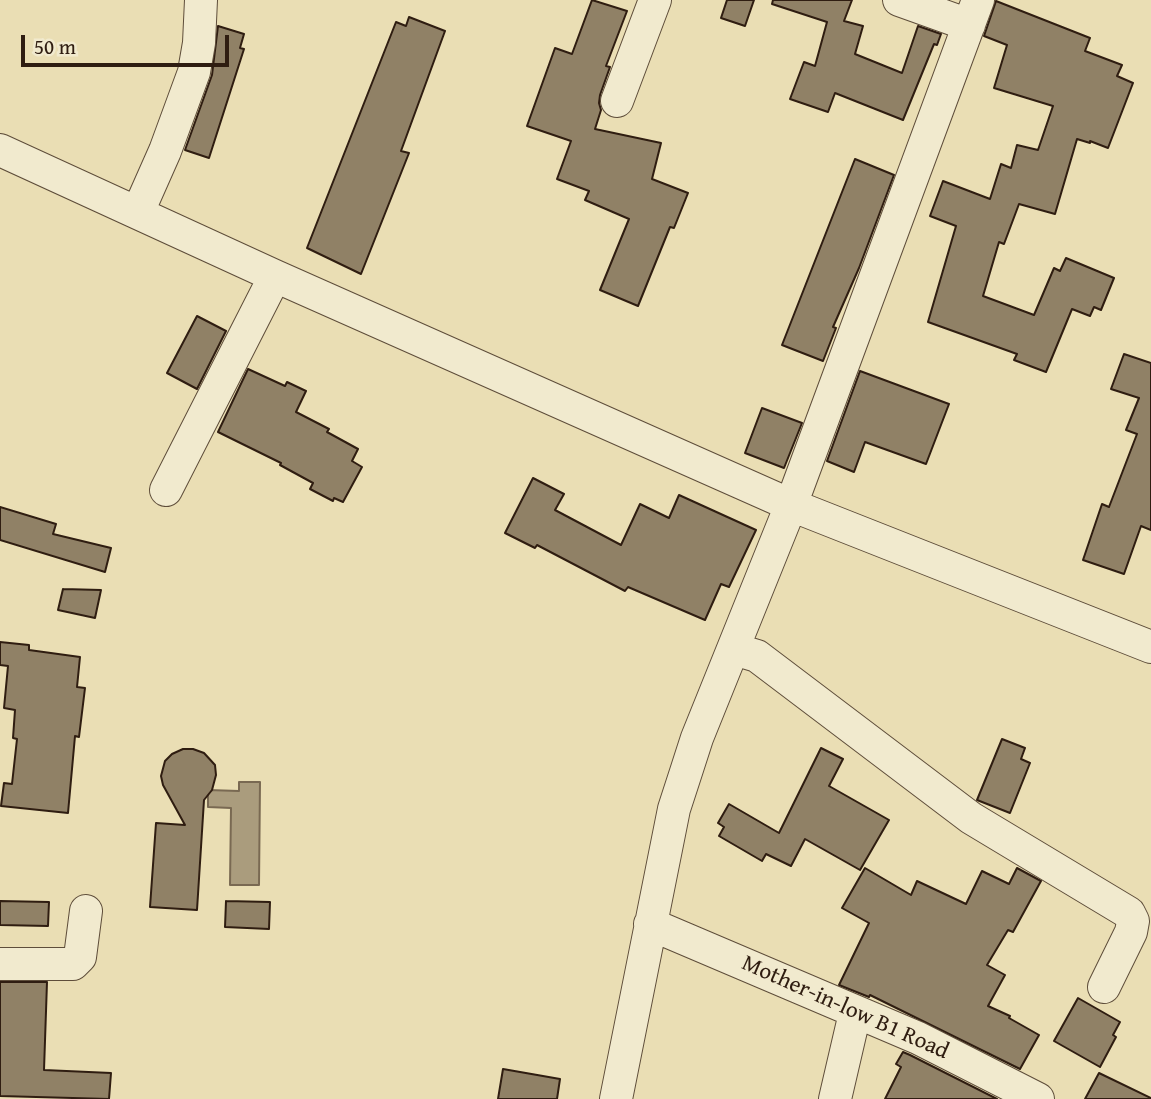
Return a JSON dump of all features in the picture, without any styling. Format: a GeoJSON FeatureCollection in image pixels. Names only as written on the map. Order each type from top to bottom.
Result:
{"type":"FeatureCollection","features":[{"type":"Feature","properties":{"kind":"street"},"geometry":{"type":"LineString","coordinates":[[138,212],[165,151],[194,72],[199,43],[201,0]]}},
{"type":"Feature","properties":{"kind":"street"},"geometry":{"type":"LineString","coordinates":[[617,101],[654,0]]}},
{"type":"Feature","properties":{"kind":"street"},"geometry":{"type":"LineString","coordinates":[[616,1099],[674,809],[697,738],[791,505],[974,12],[899,0]]}},
{"type":"Feature","properties":{"kind":"street"},"geometry":{"type":"LineString","coordinates":[[0,150],[275,276],[791,505],[1151,647]]}},
{"type":"Feature","properties":{"kind":"street"},"geometry":{"type":"LineString","coordinates":[[166,490],[275,276]]}},
{"type":"Feature","properties":{"kind":"street"},"geometry":{"type":"LineString","coordinates":[[733,649],[757,656],[971,818],[1129,913],[1133,921],[1131,932],[1104,987]]}},
{"type":"Feature","properties":{"kind":"street"},"geometry":{"type":"LineString","coordinates":[[0,964],[73,964],[79,957],[86,911]]}},
{"type":"Feature","properties":{"kind":"street","name":"Mother-in-low B1 Road"},"geometry":{"type":"LineString","coordinates":[[650,924],[918,1038],[1038,1099]]}},
{"type":"Feature","properties":{"kind":"street"},"geometry":{"type":"LineString","coordinates":[[837,1096],[855,1013]]}},
{"type":"Feature","properties":{"kind":"shaded area"},"geometry":{"type":"Polygon","coordinates":[[[239,782],[260,782],[259,885],[230,885],[231,808],[208,807],[208,790],[239,791],[239,782]]]}},
{"type":"Feature","properties":{"kind":"building"},"geometry":{"type":"Polygon","coordinates":[[[592,0],[627,11],[606,66],[610,67],[600,95],[601,110],[595,129],[661,143],[652,179],[688,193],[674,228],[670,227],[638,306],[600,290],[629,219],[585,200],[589,191],[557,179],[571,141],[527,126],[555,48],[572,54],[592,0]]]}},
{"type":"Feature","properties":{"kind":"building"},"geometry":{"type":"Polygon","coordinates":[[[727,0],[754,0],[745,26],[721,18],[727,0]]]}},
{"type":"Feature","properties":{"kind":"building"},"geometry":{"type":"Polygon","coordinates":[[[773,0],[852,0],[844,21],[863,26],[855,54],[902,73],[918,26],[941,34],[937,45],[934,44],[903,120],[835,93],[828,112],[790,99],[804,62],[815,66],[827,22],[772,4],[773,0]]]}},
{"type":"Feature","properties":{"kind":"building"},"geometry":{"type":"Polygon","coordinates":[[[996,1],[1090,38],[1085,51],[1122,65],[1117,76],[1133,83],[1108,148],[1077,139],[1055,214],[1019,204],[1004,244],[999,242],[983,296],[1034,315],[1054,268],[1060,271],[1066,258],[1114,278],[1101,310],[1094,307],[1090,316],[1072,309],[1046,372],[1014,360],[1017,354],[928,322],[956,226],[930,216],[943,181],[990,199],[1001,164],[1011,168],[1017,145],[1038,150],[1053,106],[994,88],[1007,45],[984,36],[996,1]]]}},
{"type":"Feature","properties":{"kind":"building"},"geometry":{"type":"Polygon","coordinates":[[[409,17],[445,31],[401,151],[409,153],[361,274],[307,248],[396,22],[406,26],[409,17]]]}},
{"type":"Feature","properties":{"kind":"building"},"geometry":{"type":"Polygon","coordinates":[[[218,26],[244,34],[240,48],[244,49],[209,158],[185,150],[212,75],[218,26]]]}},
{"type":"Feature","properties":{"kind":"building"},"geometry":{"type":"Polygon","coordinates":[[[855,159],[894,175],[859,268],[833,327],[836,328],[823,361],[782,345],[855,159]]]}},
{"type":"Feature","properties":{"kind":"building"},"geometry":{"type":"Polygon","coordinates":[[[197,316],[226,331],[197,389],[167,373],[197,316]]]}},
{"type":"Feature","properties":{"kind":"building"},"geometry":{"type":"Polygon","coordinates":[[[1124,354],[1151,363],[1151,530],[1141,526],[1124,574],[1083,560],[1102,504],[1109,507],[1137,434],[1126,430],[1139,398],[1111,389],[1124,354]]]}},
{"type":"Feature","properties":{"kind":"building"},"geometry":{"type":"Polygon","coordinates":[[[248,369],[285,386],[287,382],[306,391],[296,412],[329,429],[327,432],[358,449],[352,461],[362,467],[343,502],[334,498],[333,501],[310,489],[313,483],[280,465],[281,463],[218,432],[248,369]]]}},
{"type":"Feature","properties":{"kind":"building"},"geometry":{"type":"Polygon","coordinates":[[[860,371],[949,404],[926,464],[865,442],[854,472],[827,461],[860,371]]]}},
{"type":"Feature","properties":{"kind":"building"},"geometry":{"type":"Polygon","coordinates":[[[762,408],[802,423],[784,468],[745,453],[762,408]]]}},
{"type":"Feature","properties":{"kind":"building"},"geometry":{"type":"Polygon","coordinates":[[[533,478],[564,494],[555,510],[621,545],[640,504],[669,518],[679,495],[756,530],[729,587],[721,584],[705,620],[628,587],[625,591],[537,545],[535,548],[505,533],[533,478]]]}},
{"type":"Feature","properties":{"kind":"building"},"geometry":{"type":"Polygon","coordinates":[[[0,507],[56,524],[53,534],[111,548],[105,572],[0,540],[0,507]]]}},
{"type":"Feature","properties":{"kind":"building"},"geometry":{"type":"Polygon","coordinates":[[[63,589],[101,590],[95,618],[58,610],[63,589]]]}},
{"type":"Feature","properties":{"kind":"building"},"geometry":{"type":"Polygon","coordinates":[[[0,642],[29,645],[29,650],[80,657],[77,687],[85,688],[79,737],[75,736],[68,813],[1,806],[4,783],[12,784],[17,739],[13,738],[15,710],[4,708],[8,666],[0,665],[0,642]]]}},
{"type":"Feature","properties":{"kind":"building"},"geometry":{"type":"Polygon","coordinates":[[[1002,739],[1025,748],[1021,759],[1030,763],[1010,813],[977,800],[1002,739]]]}},
{"type":"Feature","properties":{"kind":"building"},"geometry":{"type":"Polygon","coordinates":[[[821,748],[843,759],[829,786],[889,820],[860,870],[805,839],[791,866],[766,854],[762,861],[719,836],[724,827],[718,823],[729,804],[779,833],[821,748]]]}},
{"type":"Feature","properties":{"kind":"building"},"geometry":{"type":"Polygon","coordinates":[[[183,749],[204,753],[215,765],[216,775],[212,790],[204,800],[197,910],[150,907],[156,823],[185,825],[163,785],[161,776],[165,761],[183,749]]]}},
{"type":"Feature","properties":{"kind":"building"},"geometry":{"type":"Polygon","coordinates":[[[865,868],[911,895],[917,881],[966,904],[982,871],[1009,884],[1017,868],[1041,881],[1013,932],[1008,930],[987,965],[1005,975],[988,1006],[1010,1016],[1009,1018],[1039,1035],[1020,1069],[870,995],[869,997],[839,985],[869,923],[842,908],[865,868]]]}},
{"type":"Feature","properties":{"kind":"building"},"geometry":{"type":"Polygon","coordinates":[[[0,901],[49,902],[48,926],[0,925],[0,901]]]}},
{"type":"Feature","properties":{"kind":"building"},"geometry":{"type":"Polygon","coordinates":[[[226,901],[270,902],[269,929],[225,927],[226,901]]]}},
{"type":"Feature","properties":{"kind":"building"},"geometry":{"type":"Polygon","coordinates":[[[0,982],[47,982],[44,1070],[111,1073],[109,1099],[0,1096],[0,982]]]}},
{"type":"Feature","properties":{"kind":"building"},"geometry":{"type":"Polygon","coordinates":[[[1078,998],[1120,1022],[1113,1035],[1116,1037],[1100,1067],[1054,1041],[1078,998]]]}},
{"type":"Feature","properties":{"kind":"building"},"geometry":{"type":"Polygon","coordinates":[[[903,1052],[997,1099],[885,1099],[901,1067],[896,1064],[903,1052]]]}},
{"type":"Feature","properties":{"kind":"building"},"geometry":{"type":"Polygon","coordinates":[[[503,1069],[560,1079],[557,1099],[498,1099],[503,1069]]]}},
{"type":"Feature","properties":{"kind":"building"},"geometry":{"type":"Polygon","coordinates":[[[1099,1073],[1151,1098],[1151,1099],[1085,1099],[1099,1073]]]}}]}
